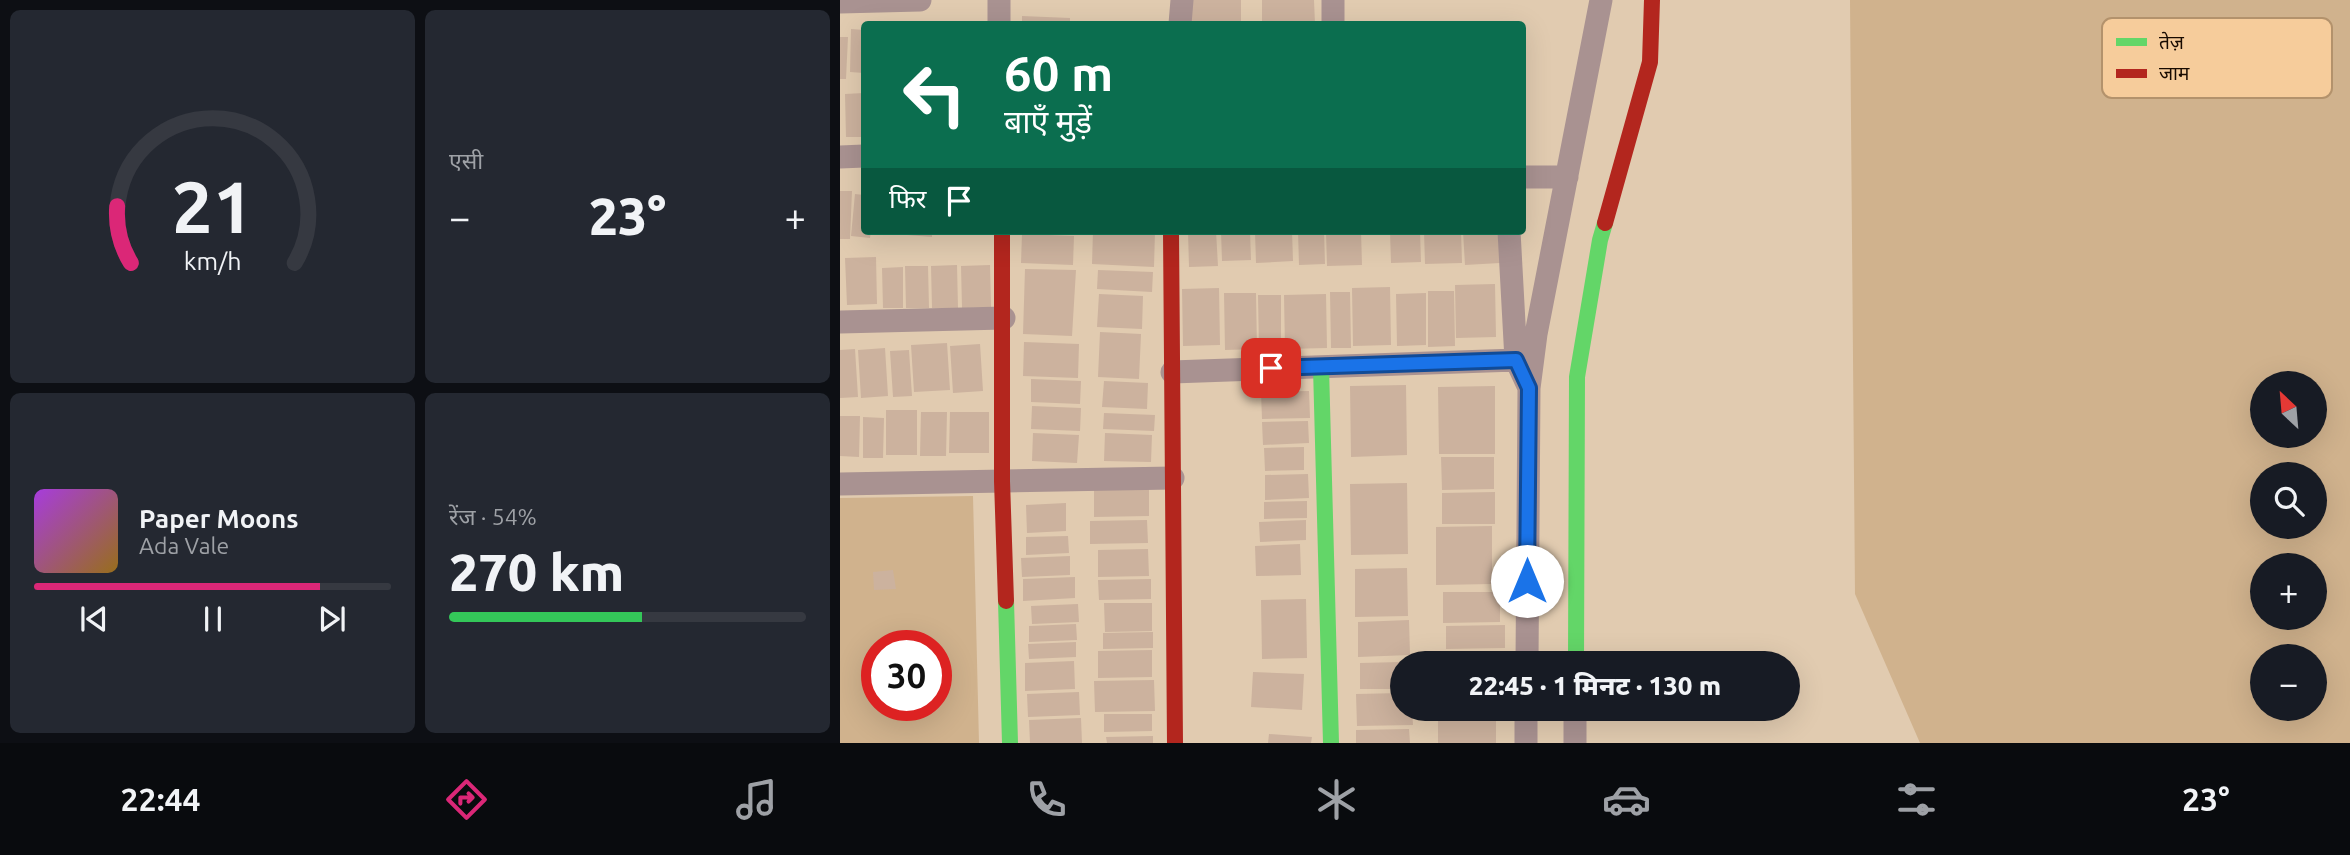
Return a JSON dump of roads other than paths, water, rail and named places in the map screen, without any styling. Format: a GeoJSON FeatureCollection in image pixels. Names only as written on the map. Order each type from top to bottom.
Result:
{"type":"FeatureCollection","features":[{"type":"Feature","properties":{"kind":"street"},"geometry":{"type":"LineString","coordinates":[[840,2],[920,0]]}},
{"type":"Feature","properties":{"kind":"street"},"geometry":{"type":"LineString","coordinates":[[999,0],[999,21]]}},
{"type":"Feature","properties":{"kind":"street"},"geometry":{"type":"LineString","coordinates":[[1180,21],[1182,0]]}},
{"type":"Feature","properties":{"kind":"street"},"geometry":{"type":"LineString","coordinates":[[1332,0],[1333,21]]}},
{"type":"Feature","properties":{"kind":"street"},"geometry":{"type":"LineString","coordinates":[[1527,651],[1529,388],[1536,334],[1601,0]]}},
{"type":"Feature","properties":{"kind":"street"},"geometry":{"type":"LineString","coordinates":[[1576,651],[1577,377],[1600,240],[1650,62],[1653,0]]}},
{"type":"Feature","properties":{"kind":"street"},"geometry":{"type":"LineString","coordinates":[[840,157],[861,156]]}},
{"type":"Feature","properties":{"kind":"street"},"geometry":{"type":"LineString","coordinates":[[1526,177],[1567,177]]}},
{"type":"Feature","properties":{"kind":"street"},"geometry":{"type":"LineString","coordinates":[[1002,235],[1002,481],[1010,743]]}},
{"type":"Feature","properties":{"kind":"street"},"geometry":{"type":"LineString","coordinates":[[1171,235],[1175,743]]}},
{"type":"Feature","properties":{"kind":"street"},"geometry":{"type":"LineString","coordinates":[[1509,235],[1516,360],[1529,388]]}},
{"type":"Feature","properties":{"kind":"street"},"geometry":{"type":"LineString","coordinates":[[840,322],[1004,318]]}},
{"type":"Feature","properties":{"kind":"street"},"geometry":{"type":"LineString","coordinates":[[1171,372],[1516,360]]}},
{"type":"Feature","properties":{"kind":"street"},"geometry":{"type":"LineString","coordinates":[[1321,367],[1331,743]]}},
{"type":"Feature","properties":{"kind":"street"},"geometry":{"type":"LineString","coordinates":[[840,484],[1172,478]]}},
{"type":"Feature","properties":{"kind":"street"},"geometry":{"type":"LineString","coordinates":[[1526,721],[1526,743]]}},
{"type":"Feature","properties":{"kind":"street"},"geometry":{"type":"LineString","coordinates":[[1575,721],[1575,743]]}}]}
